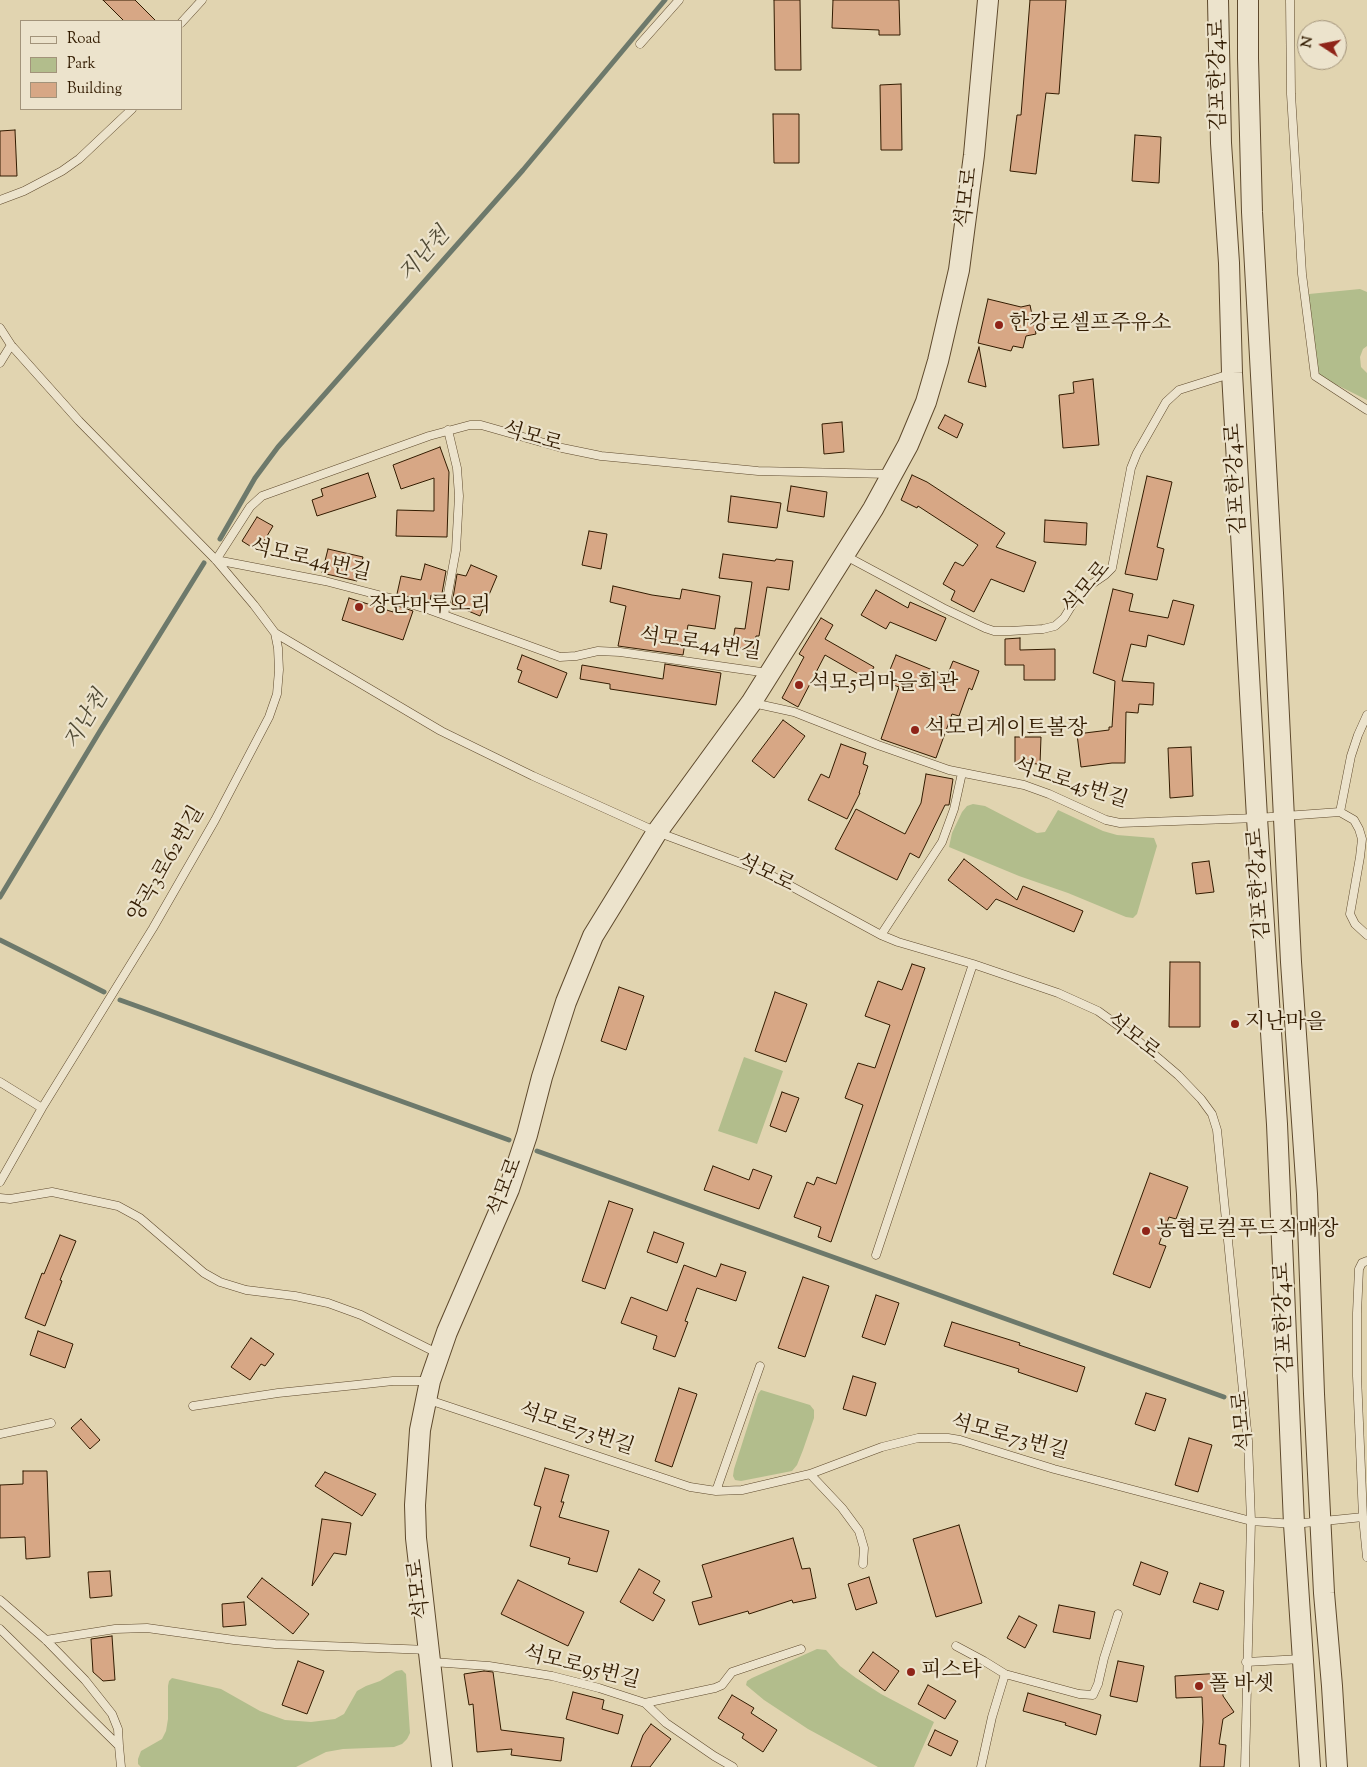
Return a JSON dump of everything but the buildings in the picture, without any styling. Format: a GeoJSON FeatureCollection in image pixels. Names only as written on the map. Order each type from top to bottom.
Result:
{"type":"FeatureCollection","features":[{"type":"Feature","properties":{"kind":"street","name":"석모로"},"geometry":{"type":"LineString","coordinates":[[442,1767],[416,1538],[414,1505],[420,1430],[428,1390],[439,1354],[509,1189],[527,1135],[542,1078],[579,967],[593,936],[658,832],[751,703],[873,509],[908,444],[926,402],[938,361],[959,270],[974,155],[988,0]]}},
{"type":"Feature","properties":{"kind":"street","name":"김포한강4로"},"geometry":{"type":"LineString","coordinates":[[1218,0],[1221,143],[1229,263],[1232,373],[1257,818],[1277,1124],[1294,1524],[1310,1767]]}},
{"type":"Feature","properties":{"kind":"street","name":"김포한강4로"},"geometry":{"type":"LineString","coordinates":[[1248,0],[1252,212],[1291,962],[1307,1194],[1320,1521],[1337,1767]]}},
{"type":"Feature","properties":{"kind":"lane"},"geometry":{"type":"LineString","coordinates":[[182,22],[202,0]]}},
{"type":"Feature","properties":{"kind":"lane"},"geometry":{"type":"LineString","coordinates":[[640,44],[680,0]]}},
{"type":"Feature","properties":{"kind":"lane"},"geometry":{"type":"LineString","coordinates":[[1290,0],[1291,94],[1302,274],[1314,376],[1367,410]]}},
{"type":"Feature","properties":{"kind":"lane"},"geometry":{"type":"LineString","coordinates":[[0,200],[24,190],[79,159],[131,110]]}},
{"type":"Feature","properties":{"kind":"lane","name":"석모로44번길"},"geometry":{"type":"LineString","coordinates":[[0,328],[11,345],[79,421],[216,560],[326,581],[390,598],[444,615],[560,657],[576,656],[598,651],[620,652],[770,673]]}},
{"type":"Feature","properties":{"kind":"lane"},"geometry":{"type":"LineString","coordinates":[[0,362],[11,345]]}},
{"type":"Feature","properties":{"kind":"lane","name":"석모로"},"geometry":{"type":"LineString","coordinates":[[844,555],[943,608],[985,628],[1001,632],[1043,629],[1055,626],[1064,618],[1080,592],[1112,568],[1131,468],[1137,453],[1166,402],[1179,390],[1232,373]]}},
{"type":"Feature","properties":{"kind":"lane","name":"석모로"},"geometry":{"type":"LineString","coordinates":[[216,560],[250,507],[262,496],[448,430],[470,425],[481,425],[579,452],[656,462],[758,471],[892,474]]}},
{"type":"Feature","properties":{"kind":"lane"},"geometry":{"type":"LineString","coordinates":[[444,615],[456,550],[459,496],[457,468],[448,430]]}},
{"type":"Feature","properties":{"kind":"lane"},"geometry":{"type":"LineString","coordinates":[[216,560],[275,632]]}},
{"type":"Feature","properties":{"kind":"lane","name":"석모로"},"geometry":{"type":"LineString","coordinates":[[275,632],[440,731],[532,776],[658,832],[764,872],[881,935],[1058,993],[1098,1011],[1130,1034],[1178,1075],[1201,1098],[1212,1114],[1217,1130],[1247,1432],[1251,1522],[1246,1662],[1245,1767]]}},
{"type":"Feature","properties":{"kind":"lane","name":"양곡3로62번길"},"geometry":{"type":"LineString","coordinates":[[0,1182],[42,1108],[153,928],[215,820],[269,717],[277,694],[278,648],[275,632]]}},
{"type":"Feature","properties":{"kind":"lane","name":"석모로45번길"},"geometry":{"type":"LineString","coordinates":[[751,703],[794,712],[930,764],[962,773],[1024,785],[1050,794],[1106,820],[1120,823],[1257,818],[1340,812]]}},
{"type":"Feature","properties":{"kind":"lane"},"geometry":{"type":"LineString","coordinates":[[1367,715],[1351,756],[1340,812],[1354,820],[1362,839],[1350,914],[1355,924],[1367,935]]}},
{"type":"Feature","properties":{"kind":"lane"},"geometry":{"type":"LineString","coordinates":[[881,935],[942,842],[954,809],[962,773]]}},
{"type":"Feature","properties":{"kind":"lane"},"geometry":{"type":"LineString","coordinates":[[876,1255],[973,964]]}},
{"type":"Feature","properties":{"kind":"lane"},"geometry":{"type":"LineString","coordinates":[[0,1082],[42,1108]]}},
{"type":"Feature","properties":{"kind":"lane"},"geometry":{"type":"LineString","coordinates":[[0,1198],[10,1199],[52,1192],[118,1206],[140,1218],[204,1272],[220,1282],[246,1290],[295,1296],[328,1303],[361,1315],[439,1354]]}},
{"type":"Feature","properties":{"kind":"lane"},"geometry":{"type":"LineString","coordinates":[[1367,1261],[1362,1263],[1359,1269],[1357,1376],[1363,1436],[1363,1516],[1367,1557]]}},
{"type":"Feature","properties":{"kind":"lane"},"geometry":{"type":"LineString","coordinates":[[716,1491],[760,1366]]}},
{"type":"Feature","properties":{"kind":"lane"},"geometry":{"type":"LineString","coordinates":[[193,1406],[278,1393],[393,1381],[428,1390]]}},
{"type":"Feature","properties":{"kind":"lane","name":"석모로73번길"},"geometry":{"type":"LineString","coordinates":[[428,1390],[690,1487],[716,1491],[742,1490],[810,1474],[900,1442],[918,1438],[948,1438],[976,1444],[1063,1472],[1251,1522],[1294,1524],[1363,1516]]}},
{"type":"Feature","properties":{"kind":"lane"},"geometry":{"type":"LineString","coordinates":[[0,1434],[51,1423]]}},
{"type":"Feature","properties":{"kind":"lane"},"geometry":{"type":"LineString","coordinates":[[810,1474],[842,1508],[860,1531],[864,1548],[863,1564]]}},
{"type":"Feature","properties":{"kind":"lane"},"geometry":{"type":"LineString","coordinates":[[0,1600],[46,1640],[85,1680],[112,1714],[118,1729],[121,1767]]}},
{"type":"Feature","properties":{"kind":"lane"},"geometry":{"type":"LineString","coordinates":[[956,1646],[1005,1674],[1079,1694],[1093,1695],[1098,1684],[1118,1614]]}},
{"type":"Feature","properties":{"kind":"lane","name":"석모로95번길"},"geometry":{"type":"LineString","coordinates":[[46,1640],[115,1628],[147,1628],[234,1640],[429,1656],[552,1676],[599,1688],[645,1703],[666,1723],[732,1767]]}},
{"type":"Feature","properties":{"kind":"lane"},"geometry":{"type":"LineString","coordinates":[[0,1629],[119,1746]]}},
{"type":"Feature","properties":{"kind":"lane"},"geometry":{"type":"LineString","coordinates":[[645,1703],[715,1688],[722,1685],[732,1672],[801,1649]]}},
{"type":"Feature","properties":{"kind":"lane"},"geometry":{"type":"LineString","coordinates":[[1246,1662],[1302,1659]]}},
{"type":"Feature","properties":{"kind":"lane"},"geometry":{"type":"LineString","coordinates":[[982,1767],[992,1717],[1005,1674]]}},
{"type":"Feature","properties":{"kind":"green space"},"geometry":{"type":"Polygon","coordinates":[[[1360,289],[1367,292],[1367,346],[1363,349],[1360,357],[1361,367],[1367,373],[1367,400],[1317,375],[1311,370],[1303,300],[1309,294],[1360,289]]]}},
{"type":"Feature","properties":{"kind":"green space"},"geometry":{"type":"Polygon","coordinates":[[[973,804],[985,806],[1037,833],[1045,832],[1058,810],[1103,831],[1117,835],[1154,838],[1157,846],[1137,914],[1133,918],[1126,917],[949,847],[952,833],[962,812],[967,806],[973,804]]]}},
{"type":"Feature","properties":{"kind":"green space"},"geometry":{"type":"Polygon","coordinates":[[[744,1057],[783,1071],[757,1144],[718,1131],[744,1057]]]}},
{"type":"Feature","properties":{"kind":"green space"},"geometry":{"type":"Polygon","coordinates":[[[761,1390],[810,1405],[814,1410],[814,1418],[797,1465],[792,1471],[741,1481],[735,1480],[733,1476],[734,1469],[758,1394],[761,1390]]]}},
{"type":"Feature","properties":{"kind":"green space"},"geometry":{"type":"Polygon","coordinates":[[[817,1649],[826,1650],[840,1666],[881,1694],[934,1722],[914,1767],[878,1767],[808,1729],[764,1700],[746,1685],[747,1681],[752,1678],[817,1649]]]}},
{"type":"Feature","properties":{"kind":"green space"},"geometry":{"type":"Polygon","coordinates":[[[402,1670],[406,1674],[410,1733],[402,1744],[394,1747],[343,1749],[326,1752],[296,1767],[141,1767],[138,1764],[141,1751],[162,1739],[166,1731],[168,1686],[172,1678],[221,1689],[260,1711],[285,1720],[311,1722],[335,1719],[344,1714],[357,1691],[380,1681],[396,1671],[402,1670]]]}},
{"type":"Feature","properties":{"kind":"waterway","name":"지난천"},"geometry":{"type":"LineString","coordinates":[[220,539],[255,478],[278,447],[523,170],[665,0]]}},
{"type":"Feature","properties":{"kind":"waterway","name":"지난천"},"geometry":{"type":"LineString","coordinates":[[0,897],[204,563]]}},
{"type":"Feature","properties":{"kind":"waterway"},"geometry":{"type":"LineString","coordinates":[[0,940],[104,992]]}},
{"type":"Feature","properties":{"kind":"waterway"},"geometry":{"type":"LineString","coordinates":[[120,1000],[509,1140]]}},
{"type":"Feature","properties":{"kind":"waterway"},"geometry":{"type":"LineString","coordinates":[[537,1151],[1224,1397]]}},
{"type":"Feature","properties":{"kind":"place","name":"한강로셀프주유소"},"geometry":{"type":"Point","coordinates":[999,325]}},
{"type":"Feature","properties":{"kind":"place","name":"장단마루오리"},"geometry":{"type":"Point","coordinates":[359,607]}},
{"type":"Feature","properties":{"kind":"place","name":"석모5리마을회관"},"geometry":{"type":"Point","coordinates":[799,685]}},
{"type":"Feature","properties":{"kind":"place","name":"석모리게이트볼장"},"geometry":{"type":"Point","coordinates":[915,730]}},
{"type":"Feature","properties":{"kind":"place","name":"지난마을"},"geometry":{"type":"Point","coordinates":[1235,1024]}},
{"type":"Feature","properties":{"kind":"place","name":"농협로컬푸드직매장"},"geometry":{"type":"Point","coordinates":[1146,1231]}},
{"type":"Feature","properties":{"kind":"place","name":"피스타"},"geometry":{"type":"Point","coordinates":[911,1672]}},
{"type":"Feature","properties":{"kind":"place","name":"폴 바셋"},"geometry":{"type":"Point","coordinates":[1199,1686]}}]}
